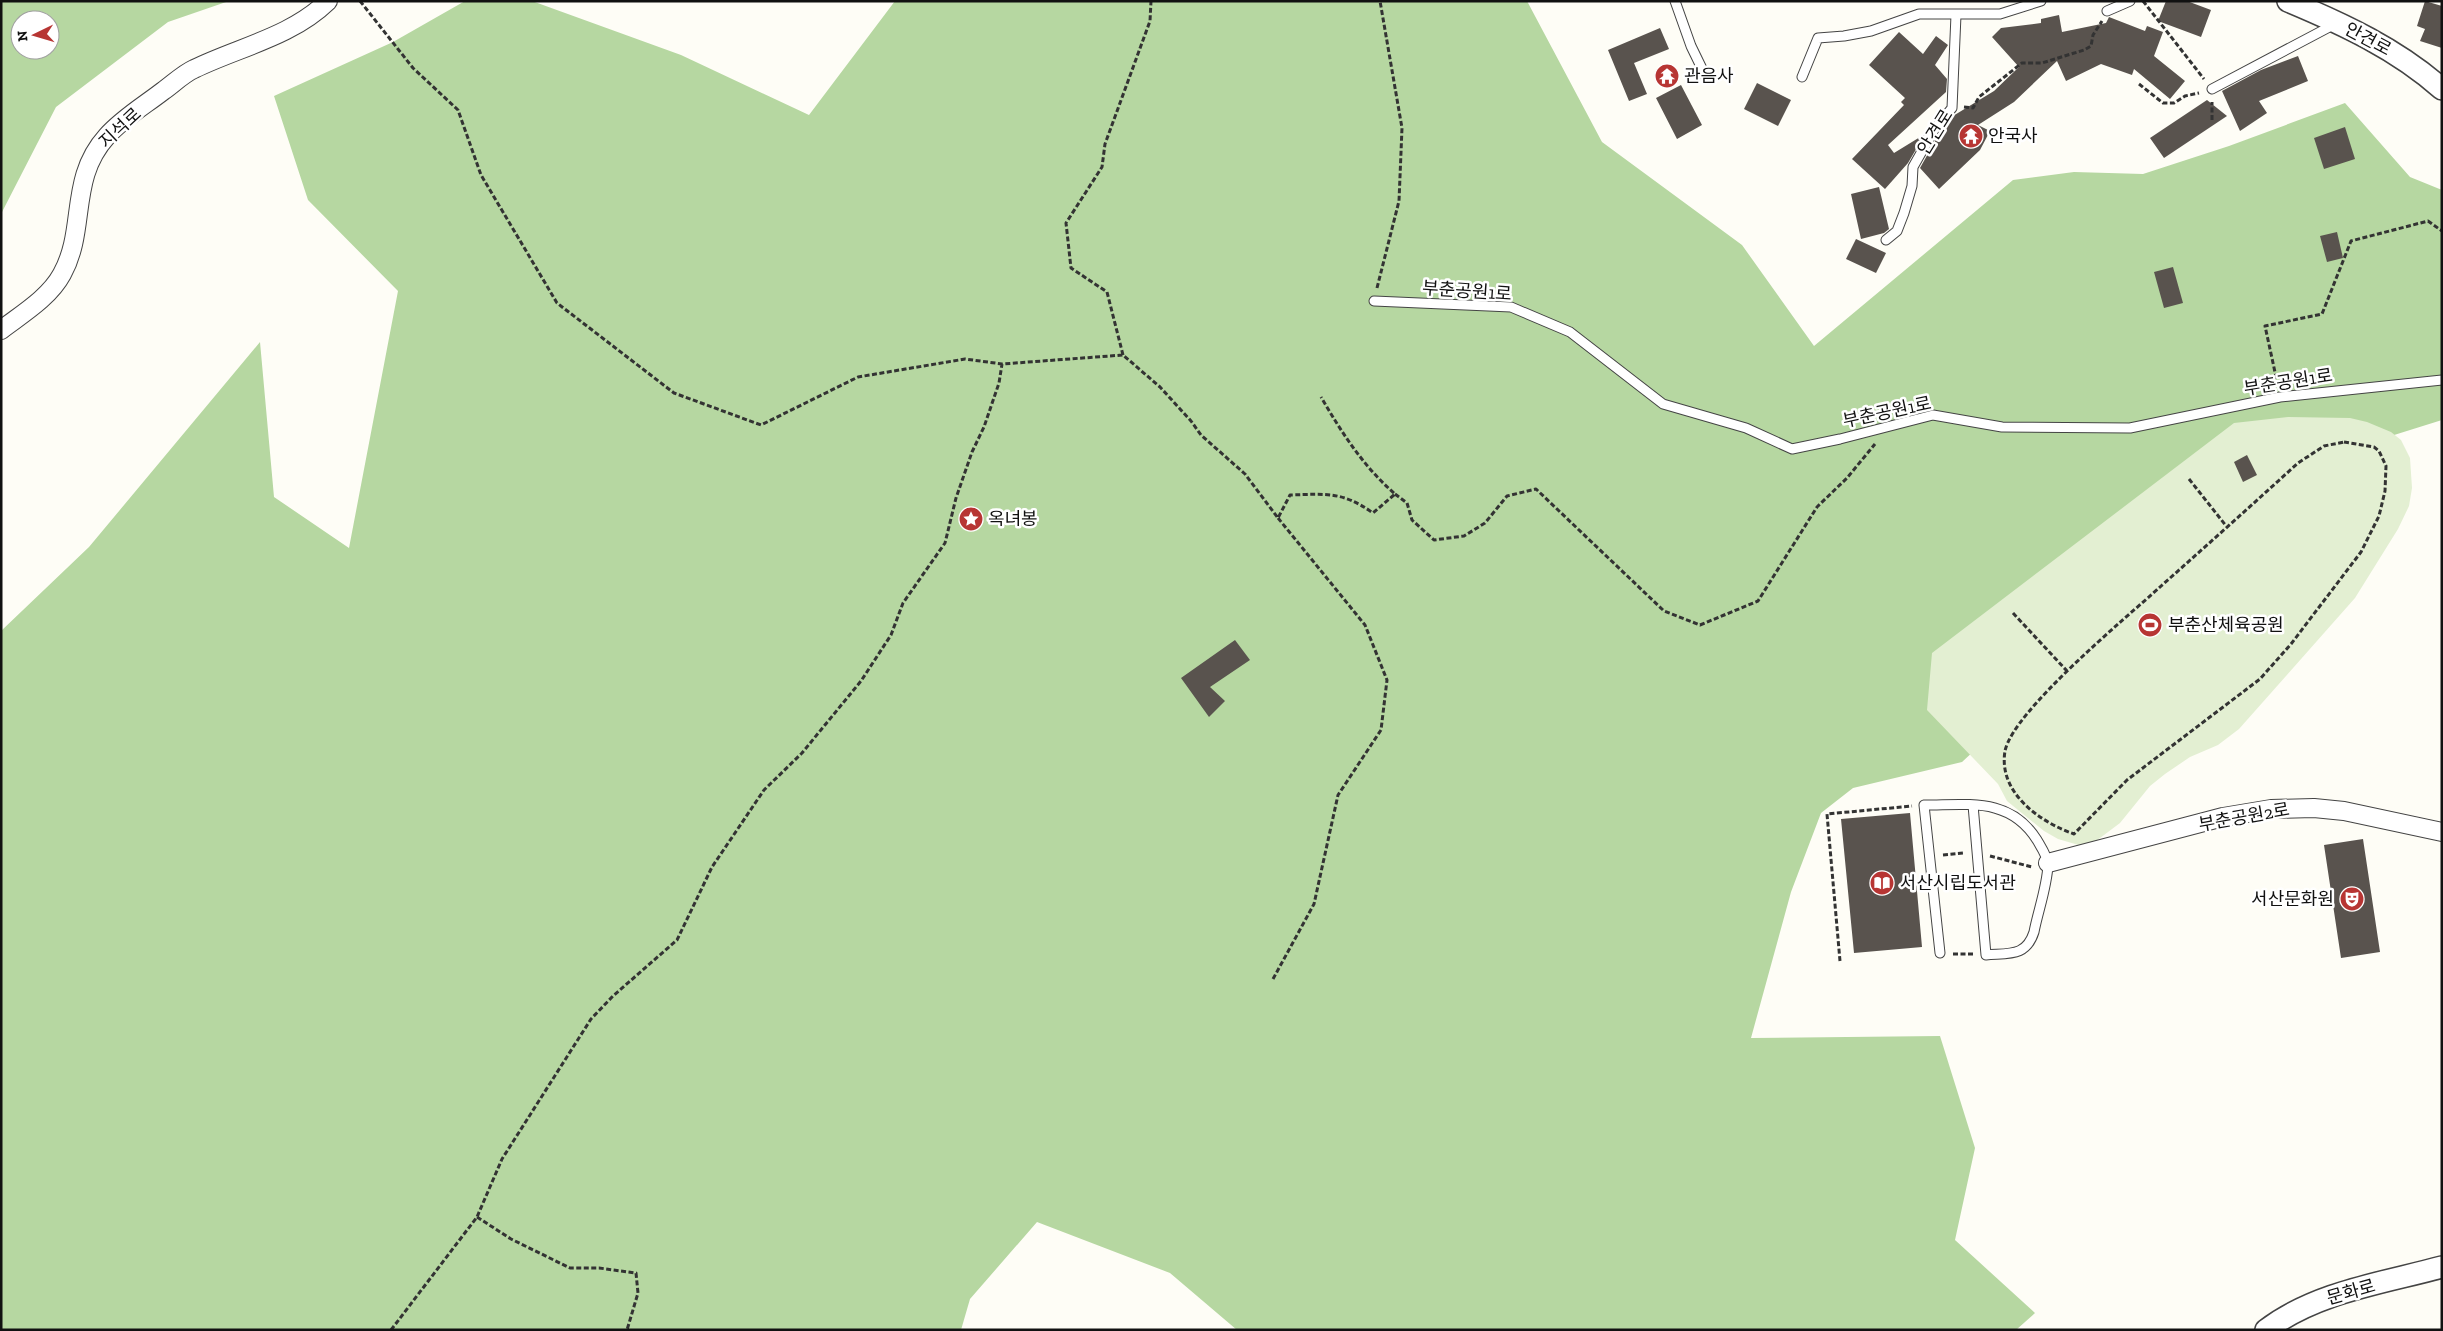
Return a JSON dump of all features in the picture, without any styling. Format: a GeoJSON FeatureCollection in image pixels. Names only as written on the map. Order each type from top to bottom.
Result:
{"type":"FeatureCollection","features":[{"type":"Feature","properties":{"kind":"street","name":"지석로"},"geometry":{"type":"LineString","coordinates":[[1,330],[53,288],[62,273],[69,257],[83,179],[88,163],[108,134],[192,70],[286,31],[314,16],[328,1]]}},
{"type":"Feature","properties":{"kind":"street","name":"안견로"},"geometry":{"type":"LineString","coordinates":[[2288,1],[2338,23],[2388,49],[2437,82]]}},
{"type":"Feature","properties":{"kind":"street","name":"부춘공원2로"},"geometry":{"type":"LineString","coordinates":[[2048,863],[2223,818],[2270,809],[2314,808],[2344,811],[2442,832]]}},
{"type":"Feature","properties":{"kind":"street","name":"문화로"},"geometry":{"type":"LineString","coordinates":[[2266,1330],[2299,1310],[2327,1298],[2442,1267]]}},
{"type":"Feature","properties":{"kind":"lane"},"geometry":{"type":"LineString","coordinates":[[1675,1],[1691,46],[1707,79]]}},
{"type":"Feature","properties":{"kind":"lane"},"geometry":{"type":"LineString","coordinates":[[1802,77],[1818,38],[1871,31],[1919,14],[2000,14],[2041,1]]}},
{"type":"Feature","properties":{"kind":"lane"},"geometry":{"type":"LineString","coordinates":[[2107,11],[2130,1]]}},
{"type":"Feature","properties":{"kind":"lane","name":"안견로"},"geometry":{"type":"LineString","coordinates":[[1886,240],[1897,231],[1904,213],[1912,186],[1912,167],[1934,130],[1952,108],[1956,15]]}},
{"type":"Feature","properties":{"kind":"lane"},"geometry":{"type":"LineString","coordinates":[[2212,89],[2338,23]]}},
{"type":"Feature","properties":{"kind":"lane","name":"부춘공원1로"},"geometry":{"type":"LineString","coordinates":[[1374,301],[1511,308],[1570,332],[1663,404],[1746,428],[1792,448],[1933,415],[2002,427],[2130,428],[2280,397],[2442,380]]}},
{"type":"Feature","properties":{"kind":"lane"},"geometry":{"type":"LineString","coordinates":[[1940,953],[1924,805],[1973,804],[2003,809],[2016,817],[2036,838],[2048,863],[2031,942],[2015,953],[1986,955],[1973,804]]}},
{"type":"Feature","properties":{"kind":"path"},"geometry":{"type":"LineString","coordinates":[[360,1],[413,68],[458,110],[481,175],[557,303],[674,393],[761,425],[858,377],[965,359],[1002,364],[1123,355]]}},
{"type":"Feature","properties":{"kind":"path"},"geometry":{"type":"LineString","coordinates":[[1151,1],[1150,22],[1105,144],[1102,167],[1066,223],[1071,268],[1107,292],[1123,355],[1160,387],[1191,421],[1201,436],[1245,474],[1278,518],[1365,625],[1387,680],[1382,730],[1338,795],[1314,904],[1273,980]]}},
{"type":"Feature","properties":{"kind":"path"},"geometry":{"type":"LineString","coordinates":[[1374,301],[1398,201],[1402,128],[1380,1]]}},
{"type":"Feature","properties":{"kind":"path"},"geometry":{"type":"LineString","coordinates":[[2143,1],[2212,89],[2212,120]]}},
{"type":"Feature","properties":{"kind":"path"},"geometry":{"type":"LineString","coordinates":[[1953,101],[1966,108],[1973,108],[1979,97],[2022,63],[2042,63],[2091,46],[2093,35],[2107,11]]}},
{"type":"Feature","properties":{"kind":"path"},"geometry":{"type":"LineString","coordinates":[[2139,84],[2163,103],[2174,104],[2185,96],[2212,89]]}},
{"type":"Feature","properties":{"kind":"path"},"geometry":{"type":"LineString","coordinates":[[2280,397],[2265,326],[2322,314],[2351,241],[2428,221],[2442,231]]}},
{"type":"Feature","properties":{"kind":"path"},"geometry":{"type":"LineString","coordinates":[[391,1330],[477,1217],[502,1158],[591,1020],[613,996],[677,940],[712,867],[764,790],[802,753],[861,681],[892,635],[903,603],[945,543],[956,498],[972,452],[984,427],[999,383],[1002,364]]}},
{"type":"Feature","properties":{"kind":"path"},"geometry":{"type":"LineString","coordinates":[[1321,397],[1350,445],[1374,476],[1408,504],[1412,520],[1434,540],[1464,536],[1485,523],[1507,496],[1536,489],[1664,611],[1700,625],[1758,601],[1817,507],[1846,478],[1890,426]]}},
{"type":"Feature","properties":{"kind":"path"},"geometry":{"type":"LineString","coordinates":[[2344,442],[2365,444],[2379,451],[2386,466],[2385,491],[2379,516],[2361,552],[2276,664],[2246,691],[2127,780],[2074,834],[2056,828],[2042,819],[2015,794],[2006,770],[2005,760],[2005,752],[2013,730],[2067,671],[2298,463],[2324,446],[2344,442]]}},
{"type":"Feature","properties":{"kind":"path"},"geometry":{"type":"LineString","coordinates":[[2189,479],[2227,527]]}},
{"type":"Feature","properties":{"kind":"path"},"geometry":{"type":"LineString","coordinates":[[1278,518],[1290,495],[1331,494],[1355,500],[1373,513],[1395,494]]}},
{"type":"Feature","properties":{"kind":"path"},"geometry":{"type":"LineString","coordinates":[[2013,613],[2067,671]]}},
{"type":"Feature","properties":{"kind":"path"},"geometry":{"type":"LineString","coordinates":[[1840,961],[1828,814],[1924,805]]}},
{"type":"Feature","properties":{"kind":"path"},"geometry":{"type":"LineString","coordinates":[[1930,857],[1977,853],[2009,859],[2031,867],[2048,863]]}},
{"type":"Feature","properties":{"kind":"path"},"geometry":{"type":"LineString","coordinates":[[1940,953],[1986,955]]}},
{"type":"Feature","properties":{"kind":"path"},"geometry":{"type":"LineString","coordinates":[[477,1217],[511,1239],[570,1268],[599,1268],[636,1273],[638,1293],[627,1330]]}},
{"type":"Feature","properties":{"kind":"green space"},"geometry":{"type":"Polygon","coordinates":[[[1,1],[229,1],[168,22],[56,107],[1,214],[1,1]]]}},
{"type":"Feature","properties":{"kind":"green space"},"geometry":{"type":"Polygon","coordinates":[[[465,1],[532,1],[681,55],[809,115],[895,1],[1527,1],[1602,142],[1742,245],[1814,346],[2013,180],[2074,172],[2143,174],[2229,146],[2345,103],[2410,177],[2442,190],[2442,420],[2327,456],[2181,559],[1962,762],[1853,788],[1821,813],[1791,892],[1751,1038],[1940,1036],[1975,1148],[1955,1240],[2035,1313],[2016,1330],[1237,1330],[1170,1273],[1037,1222],[970,1299],[961,1330],[1,1330],[1,631],[89,547],[260,342],[274,497],[349,548],[398,291],[308,200],[274,96],[393,42],[465,1]]]}},
{"type":"Feature","properties":{"kind":"green space","name":"부춘산체육공원"},"geometry":{"type":"Polygon","coordinates":[[[2288,417],[2350,418],[2367,422],[2391,432],[2401,440],[2410,458],[2412,488],[2409,506],[2398,529],[2355,598],[2239,729],[2218,745],[2190,757],[2165,774],[2150,786],[2120,823],[2096,841],[2082,846],[2058,839],[2044,831],[2007,801],[1998,784],[1927,710],[1932,653],[2234,423],[2288,417]]]}},
{"type":"Feature","properties":{"kind":"building"},"geometry":{"type":"Polygon","coordinates":[[[2166,1],[2187,1],[2211,10],[2201,37],[2158,21],[2166,1]]]}},
{"type":"Feature","properties":{"kind":"building"},"geometry":{"type":"Polygon","coordinates":[[[2425,1],[2442,6],[2442,48],[2420,41],[2425,29],[2417,26],[2425,1]]]}},
{"type":"Feature","properties":{"kind":"building"},"geometry":{"type":"Polygon","coordinates":[[[2059,15],[2062,32],[2106,23],[2109,17],[2145,31],[2147,26],[2163,32],[2154,56],[2185,81],[2170,99],[2134,69],[2132,75],[2101,64],[2066,81],[2057,61],[2014,102],[1978,125],[1990,131],[1980,150],[1939,189],[1920,168],[1939,134],[1953,116],[1994,91],[2019,67],[1992,37],[2001,28],[2041,23],[2041,19],[2059,15]]]}},
{"type":"Feature","properties":{"kind":"building"},"geometry":{"type":"Polygon","coordinates":[[[1660,28],[1669,49],[1634,63],[1647,94],[1629,101],[1608,50],[1660,28]]]}},
{"type":"Feature","properties":{"kind":"building"},"geometry":{"type":"Polygon","coordinates":[[[1899,32],[1923,54],[1936,36],[1948,45],[1935,65],[1947,79],[1946,92],[1888,145],[1894,153],[1925,134],[1908,163],[1885,189],[1852,159],[1904,105],[1901,102],[1905,98],[1869,65],[1899,32]]]}},
{"type":"Feature","properties":{"kind":"building"},"geometry":{"type":"Polygon","coordinates":[[[2298,56],[2308,81],[2259,101],[2267,113],[2240,131],[2222,91],[2261,70],[2298,56]]]}},
{"type":"Feature","properties":{"kind":"building"},"geometry":{"type":"Polygon","coordinates":[[[1757,83],[1791,100],[1778,126],[1744,109],[1757,83]]]}},
{"type":"Feature","properties":{"kind":"building"},"geometry":{"type":"Polygon","coordinates":[[[1681,85],[1702,125],[1677,139],[1656,98],[1681,85]]]}},
{"type":"Feature","properties":{"kind":"building"},"geometry":{"type":"Polygon","coordinates":[[[2207,100],[2227,116],[2164,158],[2150,138],[2207,100]]]}},
{"type":"Feature","properties":{"kind":"building"},"geometry":{"type":"Polygon","coordinates":[[[2345,127],[2355,159],[2324,169],[2314,138],[2345,127]]]}},
{"type":"Feature","properties":{"kind":"building"},"geometry":{"type":"Polygon","coordinates":[[[1879,187],[1889,229],[1884,233],[1861,239],[1851,194],[1879,187]]]}},
{"type":"Feature","properties":{"kind":"building"},"geometry":{"type":"Polygon","coordinates":[[[2337,232],[2343,258],[2327,262],[2320,236],[2337,232]]]}},
{"type":"Feature","properties":{"kind":"building"},"geometry":{"type":"Polygon","coordinates":[[[1856,239],[1886,253],[1876,273],[1846,259],[1856,239]]]}},
{"type":"Feature","properties":{"kind":"building"},"geometry":{"type":"Polygon","coordinates":[[[2173,267],[2183,303],[2164,308],[2154,272],[2173,267]]]}},
{"type":"Feature","properties":{"kind":"building"},"geometry":{"type":"Polygon","coordinates":[[[2247,455],[2257,475],[2243,482],[2234,462],[2247,455]]]}},
{"type":"Feature","properties":{"kind":"building"},"geometry":{"type":"Polygon","coordinates":[[[1235,640],[1250,660],[1210,687],[1225,701],[1209,717],[1181,678],[1235,640]]]}},
{"type":"Feature","properties":{"kind":"building","name":"서산시립도서관"},"geometry":{"type":"Polygon","coordinates":[[[1910,813],[1922,947],[1854,953],[1841,819],[1910,813]]]}},
{"type":"Feature","properties":{"kind":"building","name":"서산문화원"},"geometry":{"type":"Polygon","coordinates":[[[2363,839],[2380,952],[2341,958],[2324,845],[2363,839]]]}},
{"type":"Feature","properties":{"kind":"place","name":"관음사"},"geometry":{"type":"Point","coordinates":[1667,76]}},
{"type":"Feature","properties":{"kind":"place","name":"안국사"},"geometry":{"type":"Point","coordinates":[1971,136]}},
{"type":"Feature","properties":{"kind":"place","name":"옥녀봉"},"geometry":{"type":"Point","coordinates":[971,519]}},
{"type":"Feature","properties":{"kind":"place","name":"부춘산체육공원"},"geometry":{"type":"Point","coordinates":[2150,625]}},
{"type":"Feature","properties":{"kind":"place","name":"서산시립도서관"},"geometry":{"type":"Point","coordinates":[1882,883]}},
{"type":"Feature","properties":{"kind":"place","name":"서산문화원"},"geometry":{"type":"Point","coordinates":[2352,899]}}]}
